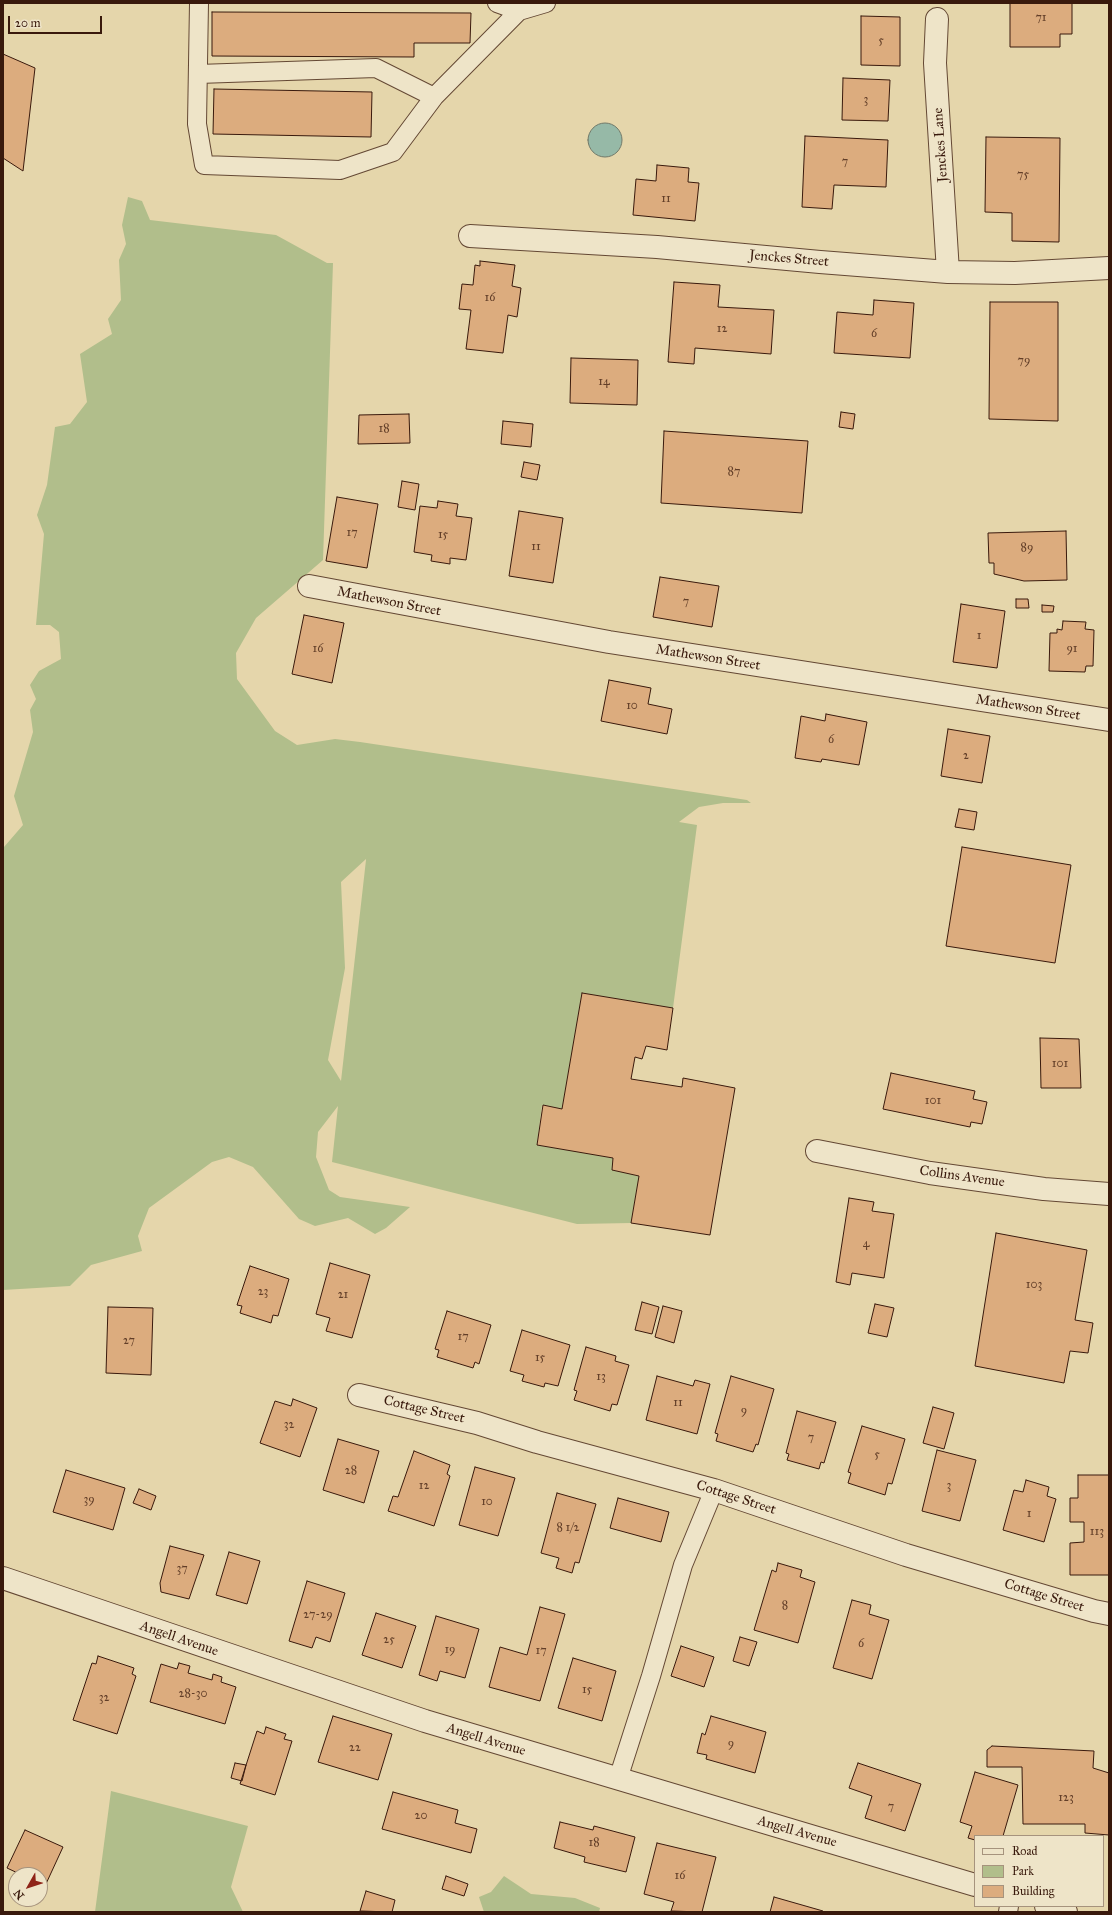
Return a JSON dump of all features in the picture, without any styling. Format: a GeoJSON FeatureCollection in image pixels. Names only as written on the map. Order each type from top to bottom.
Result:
{"type":"FeatureCollection","features":[{"type":"Feature","properties":{"kind":"street","name":"Jenckes Lane"},"geometry":{"type":"LineString","coordinates":[[936,18],[935,63],[948,272]]}},
{"type":"Feature","properties":{"kind":"street","name":"Jenckes Street"},"geometry":{"type":"LineString","coordinates":[[470,236],[657,247],[948,272],[1015,273],[1109,268]]}},
{"type":"Feature","properties":{"kind":"street","name":"Mathewson Street"},"geometry":{"type":"LineString","coordinates":[[309,586],[609,642],[1109,720]]}},
{"type":"Feature","properties":{"kind":"street","name":"Collins Avenue"},"geometry":{"type":"LineString","coordinates":[[817,1151],[930,1173],[1044,1188],[1109,1194]]}},
{"type":"Feature","properties":{"kind":"street","name":"Cottage Street"},"geometry":{"type":"LineString","coordinates":[[359,1395],[477,1423],[538,1442],[714,1490],[906,1555],[1087,1609],[1109,1614]]}},
{"type":"Feature","properties":{"kind":"street","name":"Angell Avenue"},"geometry":{"type":"LineString","coordinates":[[3,1578],[418,1719],[618,1780],[974,1885]]}},
{"type":"Feature","properties":{"kind":"street"},"geometry":{"type":"LineString","coordinates":[[1049,1907],[1066,1912]]}},
{"type":"Feature","properties":{"kind":"lane"},"geometry":{"type":"LineString","coordinates":[[198,3],[197,124],[204,165],[340,170],[393,152],[434,97],[519,11],[546,3]]}},
{"type":"Feature","properties":{"kind":"lane"},"geometry":{"type":"LineString","coordinates":[[497,3],[519,11]]}},
{"type":"Feature","properties":{"kind":"lane"},"geometry":{"type":"LineString","coordinates":[[198,74],[376,68],[434,97]]}},
{"type":"Feature","properties":{"kind":"lane"},"geometry":{"type":"LineString","coordinates":[[618,1780],[651,1676],[683,1565],[714,1490]]}},
{"type":"Feature","properties":{"kind":"green space"},"geometry":{"type":"Polygon","coordinates":[[[128,197],[142,201],[150,220],[276,235],[327,263],[333,263],[323,560],[256,618],[236,653],[237,679],[275,731],[297,745],[335,739],[360,742],[747,800],[751,803],[723,803],[699,807],[679,822],[697,825],[673,1008],[582,993],[562,1109],[542,1105],[537,1145],[613,1158],[612,1170],[639,1176],[631,1223],[577,1224],[332,1162],[338,1106],[318,1132],[316,1157],[329,1190],[340,1197],[410,1207],[386,1228],[375,1234],[348,1218],[315,1226],[299,1219],[253,1167],[229,1157],[212,1162],[149,1208],[138,1236],[142,1251],[91,1265],[70,1286],[3,1290],[3,846],[4,847],[23,825],[14,796],[33,732],[30,710],[36,699],[30,685],[39,671],[61,659],[59,632],[50,625],[36,625],[44,534],[37,515],[47,485],[55,427],[70,424],[87,402],[80,354],[112,334],[108,319],[121,300],[119,260],[126,244],[122,225],[128,197]],[[366,859],[341,882],[345,968],[328,1060],[341,1081],[366,859]]]}},
{"type":"Feature","properties":{"kind":"green space"},"geometry":{"type":"Polygon","coordinates":[[[111,1791],[248,1826],[231,1887],[243,1912],[95,1912],[111,1791]]]}},
{"type":"Feature","properties":{"kind":"green space"},"geometry":{"type":"Polygon","coordinates":[[[504,1876],[531,1894],[575,1898],[600,1908],[599,1912],[484,1912],[479,1897],[491,1892],[504,1876]]]}},
{"type":"Feature","properties":{"kind":"shaded area"},"geometry":{"type":"Polygon","coordinates":[[[602,123],[608,123],[612,124],[619,130],[622,140],[621,147],[615,154],[608,157],[602,157],[598,156],[591,150],[588,143],[588,137],[589,133],[595,126],[602,123]]]}},
{"type":"Feature","properties":{"kind":"building"},"geometry":{"type":"Polygon","coordinates":[[[1010,3],[1072,3],[1072,34],[1060,34],[1060,47],[1010,47],[1010,3]]]}},
{"type":"Feature","properties":{"kind":"building"},"geometry":{"type":"Polygon","coordinates":[[[212,12],[471,13],[470,43],[414,43],[414,57],[212,56],[212,12]]]}},
{"type":"Feature","properties":{"kind":"building"},"geometry":{"type":"Polygon","coordinates":[[[861,16],[900,17],[900,66],[861,65],[861,16]]]}},
{"type":"Feature","properties":{"kind":"building"},"geometry":{"type":"Polygon","coordinates":[[[3,54],[35,68],[23,171],[3,158],[3,54]]]}},
{"type":"Feature","properties":{"kind":"building"},"geometry":{"type":"Polygon","coordinates":[[[843,78],[890,80],[888,121],[842,120],[843,78]]]}},
{"type":"Feature","properties":{"kind":"building"},"geometry":{"type":"Polygon","coordinates":[[[214,89],[372,92],[371,137],[213,134],[214,89]]]}},
{"type":"Feature","properties":{"kind":"building"},"geometry":{"type":"Polygon","coordinates":[[[805,136],[888,140],[886,187],[834,185],[832,209],[802,207],[805,136]]]}},
{"type":"Feature","properties":{"kind":"building"},"geometry":{"type":"Polygon","coordinates":[[[986,137],[1060,138],[1059,242],[1012,241],[1012,213],[985,212],[986,137]]]}},
{"type":"Feature","properties":{"kind":"building"},"geometry":{"type":"Polygon","coordinates":[[[657,165],[689,168],[688,182],[699,183],[695,221],[633,215],[636,179],[656,181],[657,165]]]}},
{"type":"Feature","properties":{"kind":"building"},"geometry":{"type":"Polygon","coordinates":[[[480,261],[515,265],[512,286],[521,288],[517,317],[508,315],[503,353],[466,349],[471,310],[459,309],[462,284],[473,285],[475,265],[480,266],[480,261]]]}},
{"type":"Feature","properties":{"kind":"building"},"geometry":{"type":"Polygon","coordinates":[[[674,282],[720,285],[718,307],[774,310],[771,354],[695,348],[694,364],[668,362],[674,282]]]}},
{"type":"Feature","properties":{"kind":"building"},"geometry":{"type":"Polygon","coordinates":[[[874,300],[914,303],[910,358],[834,353],[837,312],[873,315],[874,300]]]}},
{"type":"Feature","properties":{"kind":"building"},"geometry":{"type":"Polygon","coordinates":[[[990,302],[1058,302],[1058,421],[989,419],[990,302]]]}},
{"type":"Feature","properties":{"kind":"building"},"geometry":{"type":"Polygon","coordinates":[[[571,358],[638,360],[637,405],[570,403],[571,358]]]}},
{"type":"Feature","properties":{"kind":"building"},"geometry":{"type":"Polygon","coordinates":[[[841,412],[855,414],[853,429],[839,427],[841,412]]]}},
{"type":"Feature","properties":{"kind":"building"},"geometry":{"type":"Polygon","coordinates":[[[409,414],[410,443],[358,444],[359,415],[409,414]]]}},
{"type":"Feature","properties":{"kind":"building"},"geometry":{"type":"Polygon","coordinates":[[[503,421],[533,424],[531,447],[501,444],[503,421]]]}},
{"type":"Feature","properties":{"kind":"building"},"geometry":{"type":"Polygon","coordinates":[[[664,431],[808,441],[802,513],[661,503],[664,431]]]}},
{"type":"Feature","properties":{"kind":"building"},"geometry":{"type":"Polygon","coordinates":[[[524,462],[540,465],[537,480],[521,477],[524,462]]]}},
{"type":"Feature","properties":{"kind":"building"},"geometry":{"type":"Polygon","coordinates":[[[402,481],[419,484],[415,510],[398,507],[402,481]]]}},
{"type":"Feature","properties":{"kind":"building"},"geometry":{"type":"Polygon","coordinates":[[[337,497],[378,504],[367,568],[326,561],[337,497]]]}},
{"type":"Feature","properties":{"kind":"building"},"geometry":{"type":"Polygon","coordinates":[[[438,501],[458,504],[456,516],[472,518],[466,560],[450,558],[450,564],[431,561],[432,555],[414,552],[420,506],[437,508],[438,501]]]}},
{"type":"Feature","properties":{"kind":"building"},"geometry":{"type":"Polygon","coordinates":[[[519,511],[563,518],[553,583],[509,576],[519,511]]]}},
{"type":"Feature","properties":{"kind":"building"},"geometry":{"type":"Polygon","coordinates":[[[1066,531],[1067,580],[1024,581],[994,574],[994,563],[989,563],[988,533],[1066,531]]]}},
{"type":"Feature","properties":{"kind":"building"},"geometry":{"type":"Polygon","coordinates":[[[660,577],[719,586],[712,627],[653,617],[660,577]]]}},
{"type":"Feature","properties":{"kind":"building"},"geometry":{"type":"Polygon","coordinates":[[[1016,599],[1028,599],[1029,608],[1016,608],[1016,599]]]}},
{"type":"Feature","properties":{"kind":"building"},"geometry":{"type":"Polygon","coordinates":[[[961,604],[1005,611],[997,668],[953,662],[961,604]]]}},
{"type":"Feature","properties":{"kind":"building"},"geometry":{"type":"Polygon","coordinates":[[[1042,605],[1054,606],[1053,612],[1042,612],[1042,605]]]}},
{"type":"Feature","properties":{"kind":"building"},"geometry":{"type":"Polygon","coordinates":[[[304,615],[344,623],[332,683],[292,674],[304,615]]]}},
{"type":"Feature","properties":{"kind":"building"},"geometry":{"type":"Polygon","coordinates":[[[1063,621],[1086,622],[1085,629],[1094,630],[1093,666],[1086,666],[1085,672],[1049,671],[1050,633],[1057,633],[1057,629],[1062,630],[1063,621]]]}},
{"type":"Feature","properties":{"kind":"building"},"geometry":{"type":"Polygon","coordinates":[[[609,680],[651,688],[648,704],[672,709],[667,734],[601,721],[609,680]]]}},
{"type":"Feature","properties":{"kind":"building"},"geometry":{"type":"Polygon","coordinates":[[[826,714],[867,722],[859,765],[822,759],[821,762],[795,758],[801,716],[825,721],[826,714]]]}},
{"type":"Feature","properties":{"kind":"building"},"geometry":{"type":"Polygon","coordinates":[[[948,729],[990,736],[982,783],[941,776],[948,729]]]}},
{"type":"Feature","properties":{"kind":"building"},"geometry":{"type":"Polygon","coordinates":[[[959,809],[977,812],[974,830],[955,827],[959,809]]]}},
{"type":"Feature","properties":{"kind":"building"},"geometry":{"type":"Polygon","coordinates":[[[962,847],[1071,865],[1055,963],[946,946],[962,847]]]}},
{"type":"Feature","properties":{"kind":"building"},"geometry":{"type":"Polygon","coordinates":[[[582,993],[673,1008],[667,1050],[646,1046],[642,1059],[635,1057],[631,1079],[682,1087],[683,1078],[735,1088],[710,1235],[631,1223],[639,1176],[612,1170],[613,1158],[537,1145],[543,1105],[562,1109],[582,993]]]}},
{"type":"Feature","properties":{"kind":"building"},"geometry":{"type":"Polygon","coordinates":[[[1040,1038],[1079,1039],[1081,1088],[1041,1088],[1040,1038]]]}},
{"type":"Feature","properties":{"kind":"building"},"geometry":{"type":"Polygon","coordinates":[[[891,1073],[975,1091],[973,1099],[987,1102],[982,1124],[971,1122],[970,1127],[883,1109],[891,1073]]]}},
{"type":"Feature","properties":{"kind":"building"},"geometry":{"type":"Polygon","coordinates":[[[849,1198],[874,1202],[872,1211],[894,1214],[884,1278],[852,1273],[850,1285],[836,1282],[849,1198]]]}},
{"type":"Feature","properties":{"kind":"building"},"geometry":{"type":"Polygon","coordinates":[[[996,1233],[1087,1250],[1075,1320],[1093,1323],[1088,1353],[1070,1351],[1064,1383],[975,1366],[996,1233]]]}},
{"type":"Feature","properties":{"kind":"building"},"geometry":{"type":"Polygon","coordinates":[[[330,1263],[370,1275],[352,1338],[326,1331],[330,1318],[316,1314],[330,1263]]]}},
{"type":"Feature","properties":{"kind":"building"},"geometry":{"type":"Polygon","coordinates":[[[250,1266],[289,1279],[278,1316],[273,1315],[271,1323],[240,1313],[242,1306],[237,1305],[250,1266]]]}},
{"type":"Feature","properties":{"kind":"building"},"geometry":{"type":"Polygon","coordinates":[[[642,1302],[659,1307],[652,1334],[635,1330],[642,1302]]]}},
{"type":"Feature","properties":{"kind":"building"},"geometry":{"type":"Polygon","coordinates":[[[875,1304],[894,1308],[887,1337],[868,1333],[875,1304]]]}},
{"type":"Feature","properties":{"kind":"building"},"geometry":{"type":"Polygon","coordinates":[[[663,1306],[682,1311],[674,1343],[655,1337],[663,1306]]]}},
{"type":"Feature","properties":{"kind":"building"},"geometry":{"type":"Polygon","coordinates":[[[108,1307],[153,1308],[151,1375],[106,1373],[108,1307]]]}},
{"type":"Feature","properties":{"kind":"building"},"geometry":{"type":"Polygon","coordinates":[[[447,1311],[491,1325],[479,1364],[475,1362],[473,1368],[437,1357],[439,1350],[435,1349],[447,1311]]]}},
{"type":"Feature","properties":{"kind":"building"},"geometry":{"type":"Polygon","coordinates":[[[522,1330],[570,1345],[558,1386],[545,1383],[544,1387],[522,1381],[524,1375],[510,1371],[522,1330]]]}},
{"type":"Feature","properties":{"kind":"building"},"geometry":{"type":"Polygon","coordinates":[[[586,1347],[616,1356],[615,1361],[629,1365],[617,1405],[612,1404],[610,1411],[574,1400],[577,1391],[574,1390],[586,1347]]]}},
{"type":"Feature","properties":{"kind":"building"},"geometry":{"type":"Polygon","coordinates":[[[657,1376],[693,1386],[695,1380],[710,1384],[697,1434],[646,1420],[657,1376]]]}},
{"type":"Feature","properties":{"kind":"building"},"geometry":{"type":"Polygon","coordinates":[[[731,1376],[774,1389],[758,1445],[756,1444],[753,1452],[716,1441],[718,1434],[715,1433],[731,1376]]]}},
{"type":"Feature","properties":{"kind":"building"},"geometry":{"type":"Polygon","coordinates":[[[293,1399],[317,1408],[300,1457],[260,1443],[275,1401],[291,1406],[293,1399]]]}},
{"type":"Feature","properties":{"kind":"building"},"geometry":{"type":"Polygon","coordinates":[[[933,1407],[954,1413],[944,1449],[923,1443],[933,1407]]]}},
{"type":"Feature","properties":{"kind":"building"},"geometry":{"type":"Polygon","coordinates":[[[797,1411],[836,1422],[824,1463],[821,1462],[819,1469],[787,1460],[789,1454],[786,1453],[797,1411]]]}},
{"type":"Feature","properties":{"kind":"building"},"geometry":{"type":"Polygon","coordinates":[[[862,1426],[905,1439],[892,1484],[888,1483],[885,1495],[848,1483],[851,1473],[848,1472],[862,1426]]]}},
{"type":"Feature","properties":{"kind":"building"},"geometry":{"type":"Polygon","coordinates":[[[338,1439],[379,1451],[364,1503],[323,1490],[338,1439]]]}},
{"type":"Feature","properties":{"kind":"building"},"geometry":{"type":"Polygon","coordinates":[[[937,1450],[976,1460],[960,1521],[922,1511],[937,1450]]]}},
{"type":"Feature","properties":{"kind":"building"},"geometry":{"type":"Polygon","coordinates":[[[414,1451],[450,1465],[447,1474],[450,1476],[434,1526],[388,1511],[393,1496],[398,1497],[414,1451]]]}},
{"type":"Feature","properties":{"kind":"building"},"geometry":{"type":"Polygon","coordinates":[[[475,1467],[515,1478],[498,1536],[459,1525],[475,1467]]]}},
{"type":"Feature","properties":{"kind":"building"},"geometry":{"type":"Polygon","coordinates":[[[66,1470],[125,1488],[113,1530],[53,1512],[66,1470]]]}},
{"type":"Feature","properties":{"kind":"building"},"geometry":{"type":"Polygon","coordinates":[[[1078,1475],[1109,1475],[1109,1575],[1070,1575],[1070,1543],[1084,1542],[1084,1522],[1070,1522],[1070,1498],[1078,1498],[1078,1475]]]}},
{"type":"Feature","properties":{"kind":"building"},"geometry":{"type":"Polygon","coordinates":[[[1026,1480],[1049,1487],[1047,1496],[1056,1499],[1044,1542],[1003,1530],[1014,1490],[1023,1492],[1026,1480]]]}},
{"type":"Feature","properties":{"kind":"building"},"geometry":{"type":"Polygon","coordinates":[[[139,1489],[156,1496],[151,1510],[133,1503],[139,1489]]]}},
{"type":"Feature","properties":{"kind":"building"},"geometry":{"type":"Polygon","coordinates":[[[557,1493],[596,1504],[579,1563],[575,1562],[572,1573],[556,1568],[559,1558],[541,1553],[557,1493]]]}},
{"type":"Feature","properties":{"kind":"building"},"geometry":{"type":"Polygon","coordinates":[[[618,1498],[669,1512],[661,1542],[610,1528],[618,1498]]]}},
{"type":"Feature","properties":{"kind":"building"},"geometry":{"type":"Polygon","coordinates":[[[170,1546],[204,1555],[189,1599],[161,1592],[160,1583],[170,1546]]]}},
{"type":"Feature","properties":{"kind":"building"},"geometry":{"type":"Polygon","coordinates":[[[229,1552],[260,1561],[247,1604],[216,1595],[229,1552]]]}},
{"type":"Feature","properties":{"kind":"building"},"geometry":{"type":"Polygon","coordinates":[[[778,1563],[802,1570],[800,1577],[815,1582],[798,1643],[754,1630],[772,1570],[776,1572],[778,1563]]]}},
{"type":"Feature","properties":{"kind":"building"},"geometry":{"type":"Polygon","coordinates":[[[307,1581],[345,1593],[330,1642],[316,1637],[312,1648],[289,1641],[307,1581]]]}},
{"type":"Feature","properties":{"kind":"building"},"geometry":{"type":"Polygon","coordinates":[[[852,1600],[871,1605],[869,1614],[889,1620],[872,1679],[833,1668],[852,1600]]]}},
{"type":"Feature","properties":{"kind":"building"},"geometry":{"type":"Polygon","coordinates":[[[540,1607],[565,1614],[540,1701],[489,1687],[500,1647],[527,1655],[540,1607]]]}},
{"type":"Feature","properties":{"kind":"building"},"geometry":{"type":"Polygon","coordinates":[[[376,1613],[416,1626],[402,1668],[362,1655],[376,1613]]]}},
{"type":"Feature","properties":{"kind":"building"},"geometry":{"type":"Polygon","coordinates":[[[436,1616],[479,1629],[465,1678],[440,1671],[437,1681],[419,1675],[436,1616]]]}},
{"type":"Feature","properties":{"kind":"building"},"geometry":{"type":"Polygon","coordinates":[[[740,1637],[757,1642],[749,1666],[733,1661],[740,1637]]]}},
{"type":"Feature","properties":{"kind":"building"},"geometry":{"type":"Polygon","coordinates":[[[681,1646],[714,1657],[704,1687],[671,1676],[681,1646]]]}},
{"type":"Feature","properties":{"kind":"building"},"geometry":{"type":"Polygon","coordinates":[[[98,1656],[134,1668],[132,1674],[136,1676],[117,1734],[73,1720],[92,1663],[96,1664],[98,1656]]]}},
{"type":"Feature","properties":{"kind":"building"},"geometry":{"type":"Polygon","coordinates":[[[573,1658],[616,1671],[602,1721],[558,1708],[573,1658]]]}},
{"type":"Feature","properties":{"kind":"building"},"geometry":{"type":"Polygon","coordinates":[[[179,1663],[190,1666],[188,1673],[212,1680],[213,1674],[222,1677],[221,1682],[236,1687],[225,1724],[150,1702],[161,1664],[177,1669],[179,1663]]]}},
{"type":"Feature","properties":{"kind":"building"},"geometry":{"type":"Polygon","coordinates":[[[333,1716],[392,1734],[378,1780],[318,1762],[333,1716]]]}},
{"type":"Feature","properties":{"kind":"building"},"geometry":{"type":"Polygon","coordinates":[[[711,1716],[766,1732],[755,1773],[706,1759],[707,1755],[697,1753],[702,1733],[705,1735],[711,1716]]]}},
{"type":"Feature","properties":{"kind":"building"},"geometry":{"type":"Polygon","coordinates":[[[266,1727],[286,1734],[284,1739],[292,1741],[275,1795],[240,1784],[257,1731],[264,1734],[266,1727]]]}},
{"type":"Feature","properties":{"kind":"building"},"geometry":{"type":"Polygon","coordinates":[[[992,1746],[1094,1751],[1093,1768],[1109,1773],[1109,1835],[1085,1833],[1085,1824],[1023,1824],[1022,1767],[987,1767],[987,1750],[992,1746]]]}},
{"type":"Feature","properties":{"kind":"building"},"geometry":{"type":"Polygon","coordinates":[[[235,1763],[246,1765],[242,1781],[231,1778],[235,1763]]]}},
{"type":"Feature","properties":{"kind":"building"},"geometry":{"type":"Polygon","coordinates":[[[858,1763],[921,1784],[905,1831],[865,1818],[872,1796],[849,1788],[858,1763]]]}},
{"type":"Feature","properties":{"kind":"building"},"geometry":{"type":"Polygon","coordinates":[[[975,1772],[1018,1785],[1003,1835],[974,1835],[974,1840],[968,1838],[972,1826],[960,1822],[975,1772]]]}},
{"type":"Feature","properties":{"kind":"building"},"geometry":{"type":"Polygon","coordinates":[[[393,1792],[458,1810],[455,1823],[477,1829],[471,1853],[382,1829],[393,1792]]]}},
{"type":"Feature","properties":{"kind":"building"},"geometry":{"type":"Polygon","coordinates":[[[560,1822],[593,1830],[594,1826],[635,1837],[626,1872],[584,1862],[585,1857],[554,1848],[560,1822]]]}},
{"type":"Feature","properties":{"kind":"building"},"geometry":{"type":"Polygon","coordinates":[[[25,1830],[63,1847],[48,1880],[48,1867],[7,1868],[25,1830]]]}},
{"type":"Feature","properties":{"kind":"building"},"geometry":{"type":"Polygon","coordinates":[[[657,1843],[716,1857],[702,1912],[671,1911],[674,1902],[644,1894],[657,1843]]]}},
{"type":"Feature","properties":{"kind":"building"},"geometry":{"type":"Polygon","coordinates":[[[446,1876],[468,1884],[464,1896],[442,1889],[446,1876]]]}},
{"type":"Feature","properties":{"kind":"building"},"geometry":{"type":"Polygon","coordinates":[[[366,1891],[395,1900],[392,1912],[360,1911],[366,1891]]]}},
{"type":"Feature","properties":{"kind":"building"},"geometry":{"type":"Polygon","coordinates":[[[774,1897],[823,1911],[823,1912],[770,1912],[774,1897]]]}}]}
